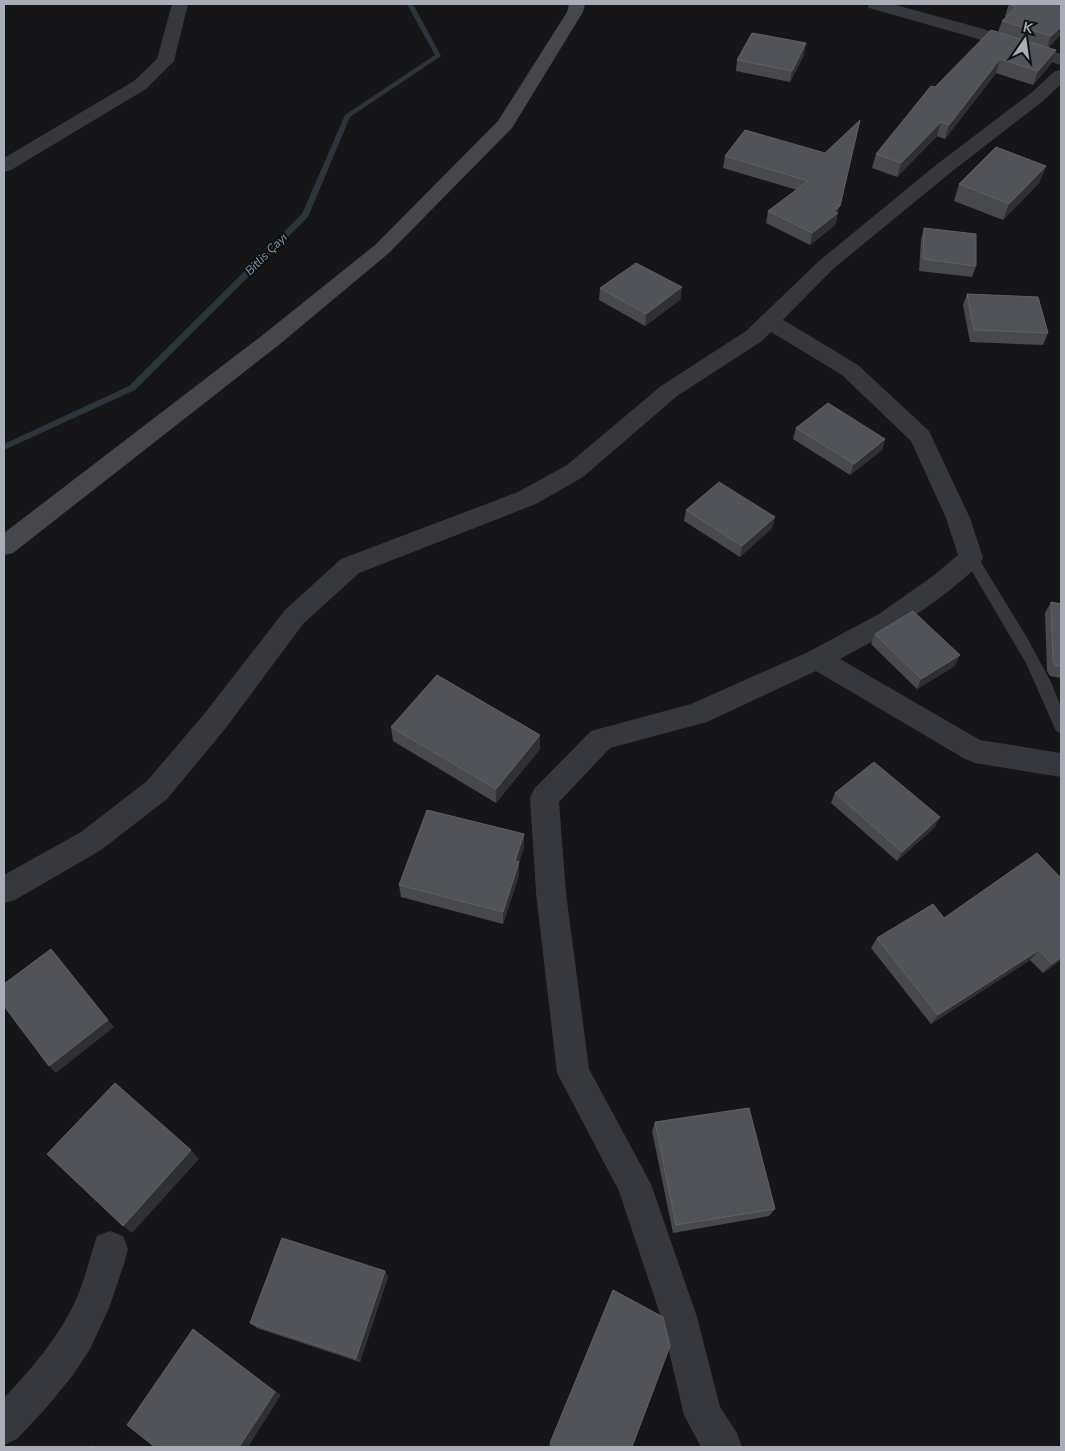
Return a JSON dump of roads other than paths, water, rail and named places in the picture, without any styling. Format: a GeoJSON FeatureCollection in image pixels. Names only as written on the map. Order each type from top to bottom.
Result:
{"type":"FeatureCollection","features":[{"type":"Feature","properties":{"kind":"main road"},"geometry":{"type":"LineString","coordinates":[[4,546],[272,339],[382,249],[505,124],[575,12],[577,4]]}},
{"type":"Feature","properties":{"kind":"street"},"geometry":{"type":"LineString","coordinates":[[4,166],[140,85],[165,61],[180,4]]}},
{"type":"Feature","properties":{"kind":"street"},"geometry":{"type":"LineString","coordinates":[[875,4],[974,32],[1061,60]]}},
{"type":"Feature","properties":{"kind":"street"},"geometry":{"type":"LineString","coordinates":[[4,890],[91,841],[157,790],[215,721],[294,617],[350,566],[527,498],[575,471],[669,391],[754,336],[826,265],[943,169],[1037,97],[1061,75]]}},
{"type":"Feature","properties":{"kind":"street"},"geometry":{"type":"LineString","coordinates":[[722,1447],[703,1415],[679,1317],[634,1184],[573,1073],[551,893],[544,798],[602,739],[697,714],[817,659],[888,621],[942,583],[971,558],[958,518],[921,437],[850,370],[769,321]]}},
{"type":"Feature","properties":{"kind":"street"},"geometry":{"type":"LineString","coordinates":[[817,659],[975,751],[1061,765]]}},
{"type":"Feature","properties":{"kind":"street"},"geometry":{"type":"LineString","coordinates":[[4,1426],[55,1368],[80,1332],[96,1295],[110,1249]]}},
{"type":"Feature","properties":{"kind":"lane"},"geometry":{"type":"LineString","coordinates":[[971,558],[1011,622],[1051,695],[1061,727]]}},
{"type":"Feature","properties":{"kind":"waterway","name":"Bitlis Çayı"},"geometry":{"type":"LineString","coordinates":[[4,447],[132,388],[305,215],[347,116],[438,56],[410,4]]}}]}
